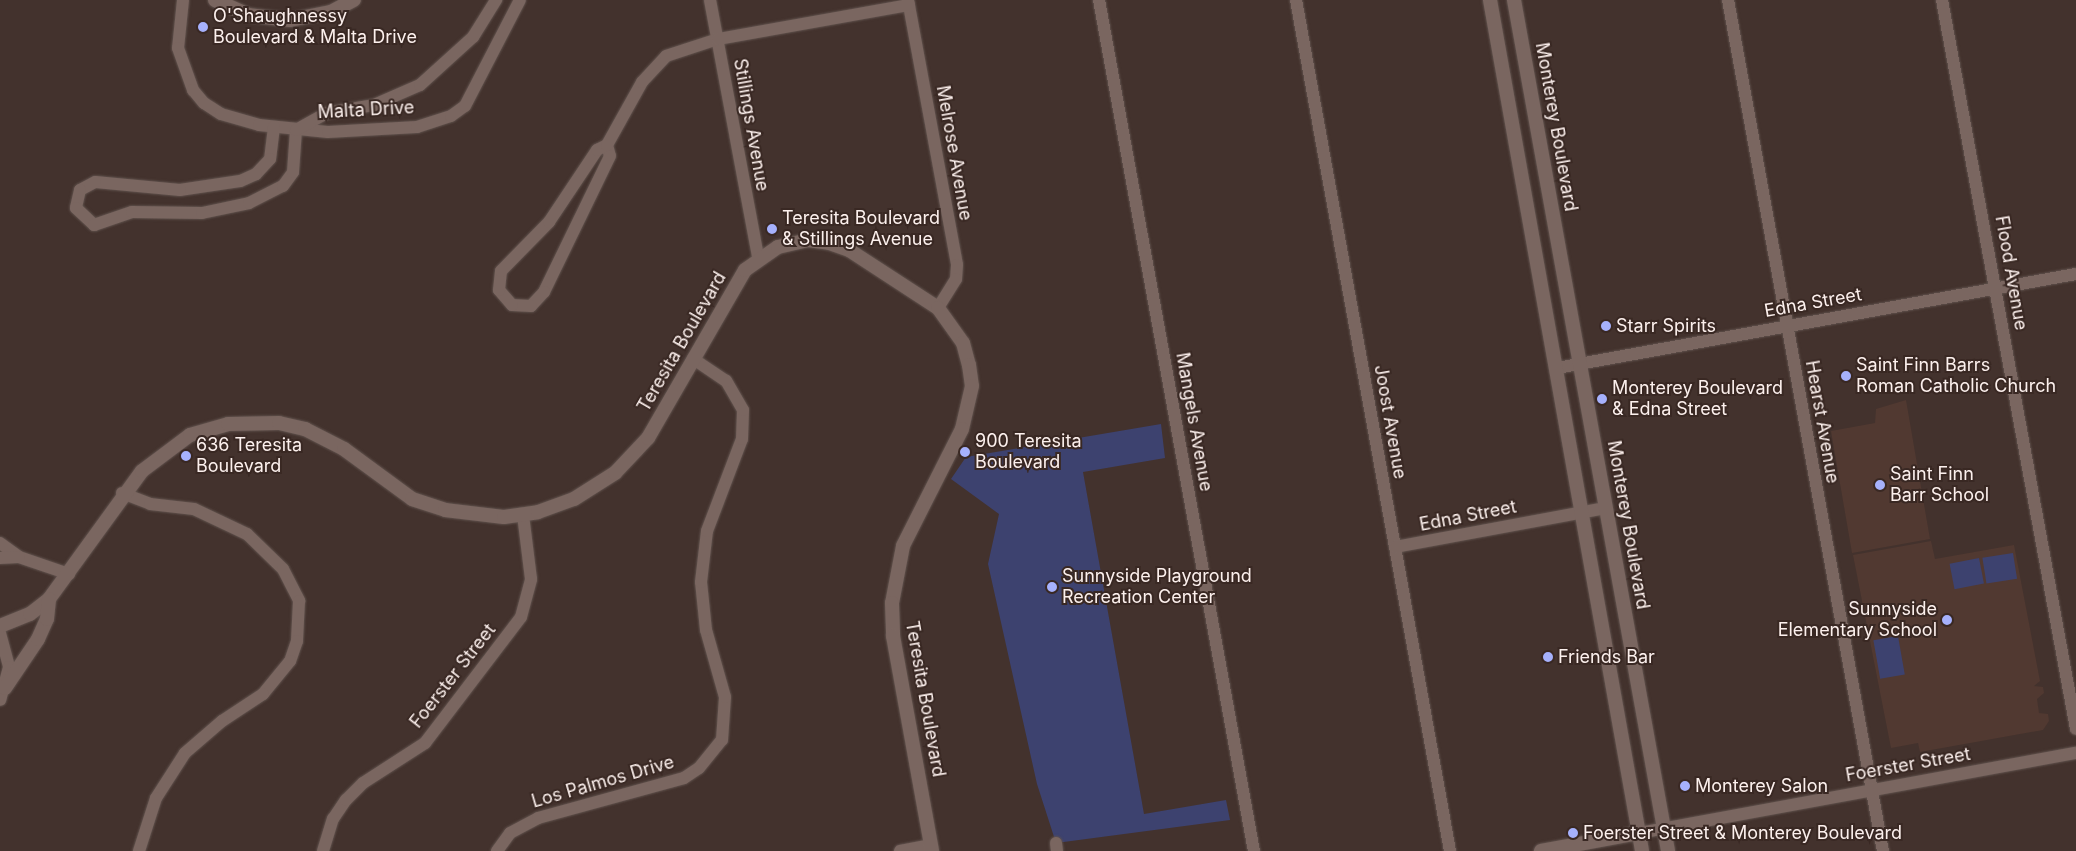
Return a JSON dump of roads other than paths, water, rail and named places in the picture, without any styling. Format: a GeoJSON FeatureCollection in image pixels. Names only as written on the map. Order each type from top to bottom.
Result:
{"type":"FeatureCollection","features":[{"type":"Feature","properties":{"kind":"street","name":"Malta Drive"},"geometry":{"type":"LineString","coordinates":[[183,0],[178,48],[193,90],[221,114],[274,127],[296,130],[396,129],[451,116],[465,106],[520,0]]}},
{"type":"Feature","properties":{"kind":"street"},"geometry":{"type":"LineString","coordinates":[[215,0],[248,15],[290,20],[331,12],[354,0]]}},
{"type":"Feature","properties":{"kind":"street","name":"Malta Drive"},"geometry":{"type":"LineString","coordinates":[[296,130],[327,113],[374,105],[420,85],[473,37],[496,0]]}},
{"type":"Feature","properties":{"kind":"street","name":"Stillings Avenue"},"geometry":{"type":"LineString","coordinates":[[710,0],[758,257]]}},
{"type":"Feature","properties":{"kind":"street","name":"Mangels Avenue"},"geometry":{"type":"LineString","coordinates":[[1099,0],[1254,851]]}},
{"type":"Feature","properties":{"kind":"street","name":"Joost Avenue"},"geometry":{"type":"LineString","coordinates":[[1296,0],[1450,851]]}},
{"type":"Feature","properties":{"kind":"street"},"geometry":{"type":"LineString","coordinates":[[1490,0],[1583,512],[1642,851]]}},
{"type":"Feature","properties":{"kind":"street","name":"Monterey Boulevard"},"geometry":{"type":"LineString","coordinates":[[1514,0],[1668,851]]}},
{"type":"Feature","properties":{"kind":"street","name":"Hearst Avenue"},"geometry":{"type":"LineString","coordinates":[[1728,0],[1883,851]]}},
{"type":"Feature","properties":{"kind":"street","name":"Flood Avenue"},"geometry":{"type":"LineString","coordinates":[[1942,0],[2076,729]]}},
{"type":"Feature","properties":{"kind":"street"},"geometry":{"type":"LineString","coordinates":[[607,145],[610,156],[544,292],[531,306],[512,305],[499,290],[500,271],[549,222],[597,150],[607,145],[653,68],[681,49],[909,2]]}},
{"type":"Feature","properties":{"kind":"street","name":"Melrose Avenue"},"geometry":{"type":"LineString","coordinates":[[909,2],[957,265],[956,279],[938,308]]}},
{"type":"Feature","properties":{"kind":"street"},"geometry":{"type":"LineString","coordinates":[[1514,128],[1536,125]]}},
{"type":"Feature","properties":{"kind":"street"},"geometry":{"type":"LineString","coordinates":[[274,127],[270,159],[256,174],[240,181],[180,190],[95,182],[80,190],[76,208],[94,225],[132,212],[202,213],[249,204],[283,186],[293,172],[296,130]]}},
{"type":"Feature","properties":{"kind":"street","name":"Teresita Boulevard"},"geometry":{"type":"LineString","coordinates":[[0,626],[30,614],[49,599],[69,574],[122,493],[162,453],[190,436],[228,424],[279,423],[325,438],[392,487],[430,506],[468,515],[523,515],[574,500],[633,457],[661,418],[745,270],[758,257],[790,243],[829,243],[849,250],[938,308],[967,358],[972,386],[969,408],[903,546],[892,603],[892,631],[932,848]]}},
{"type":"Feature","properties":{"kind":"street","name":"Edna Street"},"geometry":{"type":"LineString","coordinates":[[1557,368],[2076,274]]}},
{"type":"Feature","properties":{"kind":"street","name":"Los Palmos Drive"},"geometry":{"type":"LineString","coordinates":[[498,851],[510,833],[538,818],[684,778],[699,768],[722,740],[726,697],[706,630],[701,582],[707,531],[742,439],[743,410],[726,381],[693,359]]}},
{"type":"Feature","properties":{"kind":"street"},"geometry":{"type":"LineString","coordinates":[[122,493],[150,504],[194,509],[247,534],[283,569],[299,601],[297,641],[290,661],[263,694],[222,720],[185,753],[156,798],[138,851]]}},
{"type":"Feature","properties":{"kind":"street","name":"Edna Street"},"geometry":{"type":"LineString","coordinates":[[1396,547],[1606,508]]}},
{"type":"Feature","properties":{"kind":"street","name":"Foerster Street"},"geometry":{"type":"LineString","coordinates":[[323,851],[333,819],[346,800],[363,783],[425,743],[511,633],[528,600],[531,579],[523,515]]}},
{"type":"Feature","properties":{"kind":"street"},"geometry":{"type":"LineString","coordinates":[[0,543],[19,557],[69,574]]}},
{"type":"Feature","properties":{"kind":"street"},"geometry":{"type":"LineString","coordinates":[[0,558],[19,557]]}},
{"type":"Feature","properties":{"kind":"street"},"geometry":{"type":"LineString","coordinates":[[3,694],[38,639],[47,619],[49,599]]}},
{"type":"Feature","properties":{"kind":"street"},"geometry":{"type":"LineString","coordinates":[[0,633],[9,667],[3,694]]}},
{"type":"Feature","properties":{"kind":"street","name":"Foerster Street"},"geometry":{"type":"LineString","coordinates":[[1541,851],[2076,753]]}},
{"type":"Feature","properties":{"kind":"street"},"geometry":{"type":"LineString","coordinates":[[900,851],[932,848]]}},
{"type":"Feature","properties":{"kind":"place","name":"O'Shaughnessy Boulevard & Malta Drive"},"geometry":{"type":"Point","coordinates":[203,27]}},
{"type":"Feature","properties":{"kind":"place","name":"Teresita Boulevard & Stillings Avenue"},"geometry":{"type":"Point","coordinates":[772,229]}},
{"type":"Feature","properties":{"kind":"place","name":"Starr Spirits"},"geometry":{"type":"Point","coordinates":[1606,326]}},
{"type":"Feature","properties":{"kind":"place","name":"Saint Finn Barrs Roman Catholic Church"},"geometry":{"type":"Point","coordinates":[1846,376]}},
{"type":"Feature","properties":{"kind":"place","name":"Monterey Boulevard & Edna Street"},"geometry":{"type":"Point","coordinates":[1602,399]}},
{"type":"Feature","properties":{"kind":"place","name":"900 Teresita Boulevard"},"geometry":{"type":"Point","coordinates":[965,452]}},
{"type":"Feature","properties":{"kind":"place","name":"636 Teresita Boulevard"},"geometry":{"type":"Point","coordinates":[186,456]}},
{"type":"Feature","properties":{"kind":"place","name":"Saint Finn Barr School"},"geometry":{"type":"Point","coordinates":[1880,485]}},
{"type":"Feature","properties":{"kind":"place","name":"Sunnyside Playground Recreation Center"},"geometry":{"type":"Point","coordinates":[1052,587]}},
{"type":"Feature","properties":{"kind":"place","name":"Sunnyside Elementary School"},"geometry":{"type":"Point","coordinates":[1947,620]}},
{"type":"Feature","properties":{"kind":"place","name":"Friends Bar"},"geometry":{"type":"Point","coordinates":[1548,657]}},
{"type":"Feature","properties":{"kind":"place","name":"Monterey Salon"},"geometry":{"type":"Point","coordinates":[1685,786]}},
{"type":"Feature","properties":{"kind":"place","name":"Foerster Street & Monterey Boulevard"},"geometry":{"type":"Point","coordinates":[1573,833]}}]}
